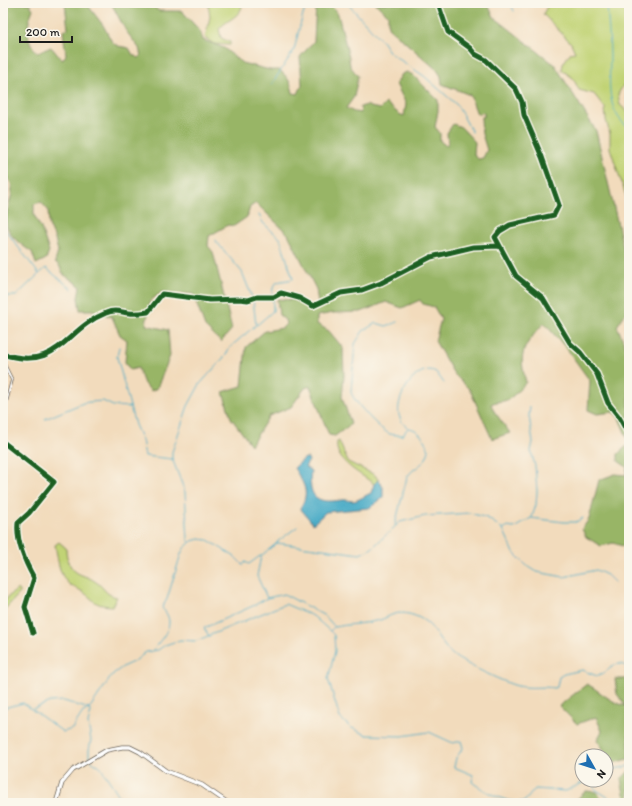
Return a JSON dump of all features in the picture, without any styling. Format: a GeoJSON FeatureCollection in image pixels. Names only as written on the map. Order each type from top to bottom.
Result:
{"type":"FeatureCollection","features":[{"type":"Feature","properties":{"kind":"main road"},"geometry":{"type":"LineString","coordinates":[[56,803],[64,780],[73,770],[88,763],[107,750],[130,747],[140,752],[166,771],[202,785],[228,803]]}},
{"type":"Feature","properties":{"kind":"street"},"geometry":{"type":"LineString","coordinates":[[438,3],[448,32],[470,48],[475,54],[486,60],[516,89],[522,102],[530,132],[542,157],[559,205],[554,215],[517,223],[500,231],[495,237],[498,246],[516,276],[543,298],[570,343],[580,352],[597,374],[608,403],[619,417],[629,435]]}},
{"type":"Feature","properties":{"kind":"street"},"geometry":{"type":"LineString","coordinates":[[3,354],[25,359],[43,356],[66,343],[94,318],[116,310],[129,313],[148,312],[162,294],[210,300],[248,300],[257,297],[274,297],[281,294],[299,298],[313,306],[341,293],[362,290],[381,283],[432,257],[473,247],[498,246]]}},
{"type":"Feature","properties":{"kind":"street"},"geometry":{"type":"LineString","coordinates":[[3,362],[12,380],[3,414]]}},
{"type":"Feature","properties":{"kind":"street"},"geometry":{"type":"LineString","coordinates":[[3,442],[54,482],[29,513],[18,523],[18,533],[23,555],[34,578],[25,607],[33,632]]}},
{"type":"Feature","properties":{"kind":"green space"},"geometry":{"type":"Polygon","coordinates":[[[3,3],[29,3],[33,9],[29,21],[28,32],[33,48],[37,53],[51,47],[62,60],[66,55],[63,31],[68,29],[65,3],[86,3],[103,25],[112,42],[118,46],[129,48],[133,55],[139,58],[141,56],[139,48],[126,31],[111,3],[155,3],[154,7],[159,11],[182,11],[200,31],[203,40],[224,48],[242,63],[270,70],[279,70],[288,80],[293,93],[298,94],[302,85],[300,57],[314,41],[316,5],[318,3],[329,3],[338,14],[350,66],[358,76],[354,97],[346,108],[354,112],[361,113],[360,107],[367,105],[380,109],[386,103],[399,114],[404,116],[406,104],[396,84],[402,74],[407,72],[413,75],[438,100],[438,111],[435,127],[440,133],[440,141],[445,145],[448,144],[447,133],[453,124],[461,127],[475,142],[474,155],[478,159],[483,158],[487,150],[482,134],[481,118],[484,116],[484,112],[477,114],[470,95],[442,84],[441,76],[437,70],[388,27],[388,15],[375,3],[487,3],[494,17],[555,65],[596,131],[625,255],[629,258],[629,308],[617,326],[629,354],[629,442],[619,418],[613,412],[597,414],[588,410],[590,381],[567,349],[544,323],[524,349],[522,363],[526,382],[507,400],[491,404],[494,411],[510,433],[492,439],[470,390],[454,374],[435,341],[441,319],[434,307],[423,304],[420,300],[402,308],[386,302],[361,312],[333,313],[317,316],[317,324],[329,331],[343,348],[344,376],[342,397],[351,424],[335,436],[329,435],[310,386],[305,388],[291,407],[269,416],[251,445],[231,418],[223,392],[242,386],[246,347],[265,331],[282,328],[286,324],[285,320],[279,315],[277,299],[294,300],[306,306],[316,308],[318,304],[316,289],[288,234],[256,203],[250,207],[247,217],[234,226],[228,225],[209,236],[208,246],[213,252],[232,329],[221,342],[205,327],[193,294],[162,292],[150,301],[146,325],[168,330],[170,356],[157,388],[151,391],[144,384],[138,368],[130,370],[125,362],[127,340],[120,335],[112,317],[92,310],[80,310],[78,298],[80,286],[63,274],[59,265],[55,262],[58,252],[55,239],[49,225],[48,210],[41,202],[34,204],[34,215],[41,228],[49,251],[46,259],[36,264],[32,252],[12,236],[7,227],[6,222],[12,190],[8,178],[3,172],[3,3]]]}},
{"type":"Feature","properties":{"kind":"green space"},"geometry":{"type":"Polygon","coordinates":[[[208,3],[242,3],[242,7],[237,15],[219,29],[221,38],[230,42],[230,45],[214,44],[205,38],[210,17],[208,3]]]}},
{"type":"Feature","properties":{"kind":"green space"},"geometry":{"type":"Polygon","coordinates":[[[549,3],[629,3],[629,83],[624,84],[618,94],[620,105],[629,113],[629,205],[610,148],[610,134],[606,120],[605,108],[594,94],[579,90],[573,78],[562,70],[563,64],[570,53],[575,52],[571,43],[543,14],[549,3]]]}},
{"type":"Feature","properties":{"kind":"green space"},"geometry":{"type":"Polygon","coordinates":[[[339,441],[348,462],[375,475],[379,481],[374,484],[356,472],[344,461],[337,449],[337,442],[339,441]]]}},
{"type":"Feature","properties":{"kind":"green space"},"geometry":{"type":"Polygon","coordinates":[[[629,444],[629,548],[613,543],[601,546],[586,537],[582,529],[589,519],[599,480],[615,474],[626,475],[627,467],[618,461],[618,454],[629,444]]]}},
{"type":"Feature","properties":{"kind":"green space"},"geometry":{"type":"Polygon","coordinates":[[[59,542],[66,548],[68,561],[74,571],[92,579],[107,593],[117,597],[112,606],[98,604],[66,581],[61,572],[55,545],[59,542]]]}},
{"type":"Feature","properties":{"kind":"green space"},"geometry":{"type":"Polygon","coordinates":[[[18,589],[20,593],[3,611],[5,601],[18,589]]]}},
{"type":"Feature","properties":{"kind":"green space"},"geometry":{"type":"Polygon","coordinates":[[[615,679],[629,679],[629,759],[614,763],[614,748],[603,748],[597,740],[602,731],[596,717],[577,724],[559,706],[587,684],[610,700],[626,706],[617,694],[615,679]]]}},
{"type":"Feature","properties":{"kind":"green space"},"geometry":{"type":"Polygon","coordinates":[[[629,771],[629,803],[626,803],[621,779],[629,771]]]}},
{"type":"Feature","properties":{"kind":"green space"},"geometry":{"type":"Polygon","coordinates":[[[586,791],[597,792],[601,799],[607,803],[563,803],[575,801],[586,791]]]}},
{"type":"Feature","properties":{"kind":"water"},"geometry":{"type":"Polygon","coordinates":[[[305,458],[308,458],[309,461],[305,467],[311,471],[311,487],[316,497],[325,501],[356,500],[371,493],[374,484],[378,480],[383,487],[383,498],[369,508],[326,512],[313,524],[300,508],[305,497],[305,492],[303,483],[294,468],[305,458]]]}},
{"type":"Feature","properties":{"kind":"waterway"},"geometry":{"type":"LineString","coordinates":[[272,84],[294,50],[307,3]]}},
{"type":"Feature","properties":{"kind":"waterway"},"geometry":{"type":"LineString","coordinates":[[347,3],[382,41],[390,53],[424,76],[457,105],[472,132]]}},
{"type":"Feature","properties":{"kind":"waterway"},"geometry":{"type":"LineString","coordinates":[[510,3],[514,11]]}},
{"type":"Feature","properties":{"kind":"waterway"},"geometry":{"type":"LineString","coordinates":[[607,3],[610,43],[610,95],[612,105],[616,113],[621,121],[629,128]]}},
{"type":"Feature","properties":{"kind":"waterway"},"geometry":{"type":"LineString","coordinates":[[259,215],[263,223],[280,238],[293,279],[277,282],[273,288],[272,296]]}},
{"type":"Feature","properties":{"kind":"waterway"},"geometry":{"type":"LineString","coordinates":[[3,227],[39,274],[16,296],[3,296]]}},
{"type":"Feature","properties":{"kind":"waterway"},"geometry":{"type":"LineString","coordinates":[[215,240],[242,272],[252,297]]}},
{"type":"Feature","properties":{"kind":"waterway"},"geometry":{"type":"LineString","coordinates":[[39,274],[46,268],[72,289]]}},
{"type":"Feature","properties":{"kind":"waterway"},"geometry":{"type":"LineString","coordinates":[[190,542],[188,540],[185,492],[172,458],[172,452],[188,406],[200,384],[226,355],[229,348],[256,325],[253,299]]}},
{"type":"Feature","properties":{"kind":"waterway"},"geometry":{"type":"LineString","coordinates":[[257,325],[273,311],[273,299]]}},
{"type":"Feature","properties":{"kind":"waterway"},"geometry":{"type":"LineString","coordinates":[[398,322],[386,326],[376,323],[363,331],[355,344],[351,392],[357,402],[374,422],[386,432],[390,434],[403,435],[407,429]]}},
{"type":"Feature","properties":{"kind":"waterway"},"geometry":{"type":"LineString","coordinates":[[119,347],[117,357],[135,425],[142,440],[145,456],[172,459]]}},
{"type":"Feature","properties":{"kind":"waterway"},"geometry":{"type":"LineString","coordinates":[[395,525],[407,477],[423,463],[429,450],[418,433],[415,430],[408,428],[401,421],[398,411],[403,393],[414,377],[421,372],[429,370],[436,372],[444,383]]}},
{"type":"Feature","properties":{"kind":"waterway"},"geometry":{"type":"LineString","coordinates":[[45,419],[83,403],[90,402],[103,401],[113,406],[130,407]]}},
{"type":"Feature","properties":{"kind":"waterway"},"geometry":{"type":"LineString","coordinates":[[530,407],[529,416],[533,442],[531,451],[535,466],[537,491],[536,505],[532,517]]}},
{"type":"Feature","properties":{"kind":"waterway"},"geometry":{"type":"LineString","coordinates":[[209,636],[204,628],[267,598],[257,576],[261,556],[277,543],[360,554],[372,548],[400,522],[425,516],[470,513],[487,518],[503,529],[506,527],[514,528],[531,518],[564,522],[576,522],[583,518]]}},
{"type":"Feature","properties":{"kind":"waterway"},"geometry":{"type":"LineString","coordinates":[[277,542],[297,527]]}},
{"type":"Feature","properties":{"kind":"waterway"},"geometry":{"type":"LineString","coordinates":[[503,529],[514,553],[526,565],[537,572],[564,577],[596,570],[607,575],[614,582]]}},
{"type":"Feature","properties":{"kind":"waterway"},"geometry":{"type":"LineString","coordinates":[[153,650],[169,625],[167,614],[162,608],[167,599],[184,548],[192,541],[199,539],[208,540],[235,557],[243,565],[245,562],[249,564],[260,556]]}},
{"type":"Feature","properties":{"kind":"waterway"},"geometry":{"type":"LineString","coordinates":[[267,598],[284,594],[325,616],[334,626]]}},
{"type":"Feature","properties":{"kind":"waterway"},"geometry":{"type":"LineString","coordinates":[[3,708],[23,703],[63,732],[72,729],[83,712],[89,709],[113,674],[124,666],[135,661],[146,652],[158,650],[165,645],[180,640],[196,641],[285,604],[313,616],[330,631],[334,627],[380,620],[397,614],[404,613],[419,617],[431,627],[450,652],[457,658],[505,682],[518,686],[554,688],[557,687],[559,677],[564,674],[582,670],[597,676],[616,665],[620,664],[629,668]]}},
{"type":"Feature","properties":{"kind":"waterway"},"geometry":{"type":"LineString","coordinates":[[330,631],[334,635],[335,651],[328,679],[340,718],[350,727],[367,735],[402,736],[429,732],[453,743],[461,741],[463,748],[456,758],[454,767],[473,775],[472,782],[497,797],[519,802],[525,801],[535,789],[566,791],[574,787]]}},
{"type":"Feature","properties":{"kind":"waterway"},"geometry":{"type":"LineString","coordinates":[[33,709],[50,702],[64,701],[89,709],[91,712],[88,723],[91,740],[89,758]]}},
{"type":"Feature","properties":{"kind":"waterway"},"geometry":{"type":"LineString","coordinates":[[91,760],[93,763],[99,765],[124,803]]}},
{"type":"Feature","properties":{"kind":"waterway"},"geometry":{"type":"LineString","coordinates":[[614,769],[629,766]]}},
{"type":"Feature","properties":{"kind":"waterway"},"geometry":{"type":"LineString","coordinates":[[594,788],[617,803]]}},
{"type":"Feature","properties":{"kind":"cycle path"},"geometry":{"type":"LineString","coordinates":[[438,3],[448,32],[470,48],[475,54],[486,60],[516,89],[522,102],[524,115],[542,157],[559,205],[554,215],[510,225],[500,231],[495,237],[516,276],[543,298],[570,343],[580,352],[597,374],[608,403],[619,417],[629,435]]}},
{"type":"Feature","properties":{"kind":"cycle path"},"geometry":{"type":"LineString","coordinates":[[3,354],[22,358],[37,357],[49,353],[92,320],[106,313],[115,311],[134,313],[148,312],[162,294],[210,300],[248,300],[257,297],[274,297],[281,293],[299,298],[313,306],[341,293],[362,290],[381,283],[431,257],[473,247],[499,246]]}},
{"type":"Feature","properties":{"kind":"cycle path"},"geometry":{"type":"LineString","coordinates":[[3,442],[54,482],[29,513],[18,523],[18,537],[24,559],[34,578],[25,607],[33,633]]}}]}
